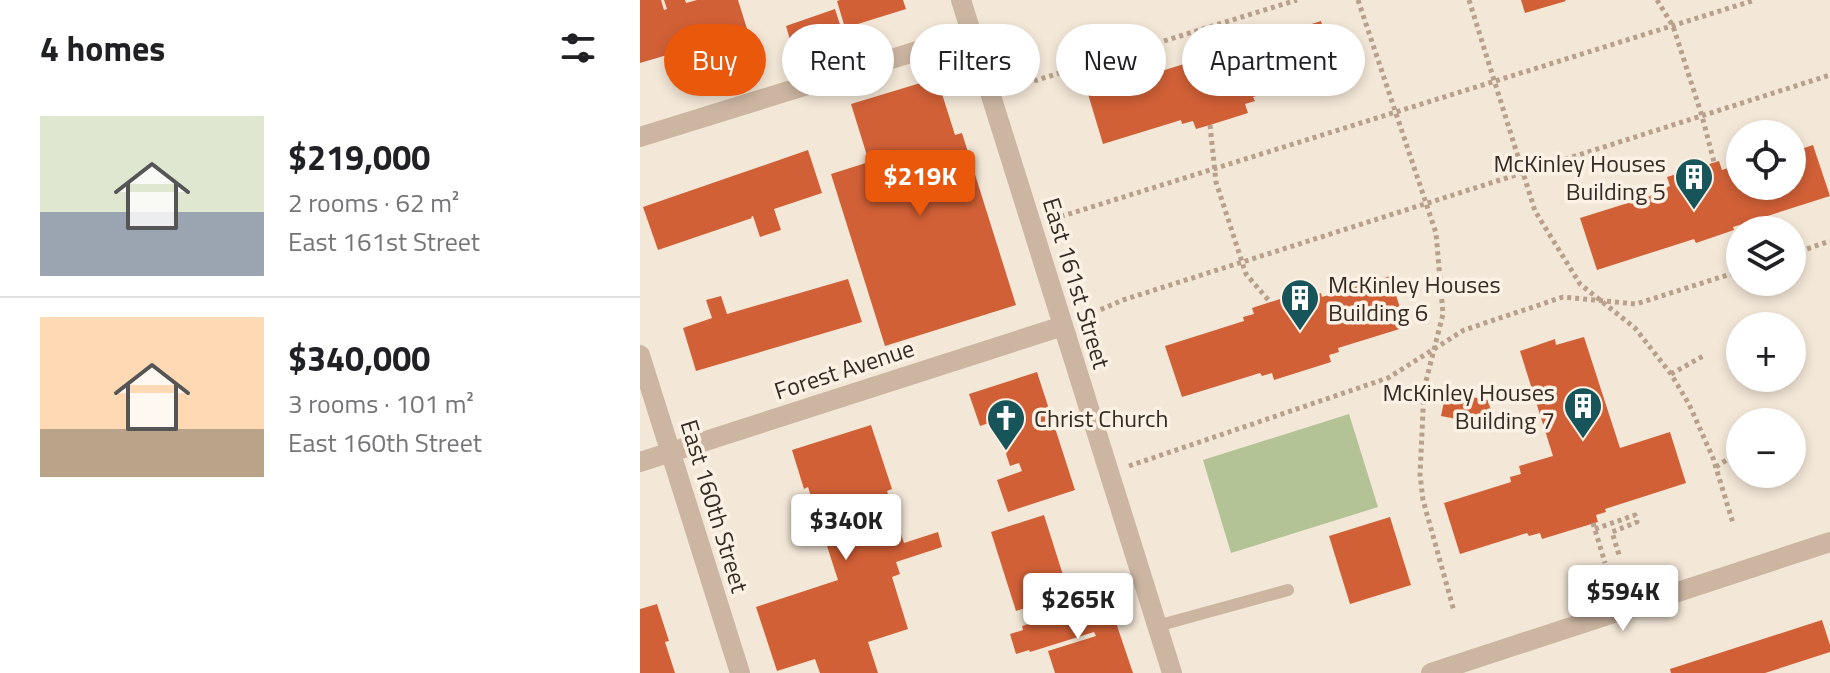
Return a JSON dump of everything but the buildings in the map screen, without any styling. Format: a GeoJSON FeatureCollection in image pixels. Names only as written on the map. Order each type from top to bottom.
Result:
{"type":"FeatureCollection","features":[{"type":"Feature","properties":{"kind":"street","name":"East 161st Street"},"geometry":{"type":"LineString","coordinates":[[961,0],[969,24]]}},
{"type":"Feature","properties":{"kind":"street"},"geometry":{"type":"LineString","coordinates":[[640,137],[910,53]]}},
{"type":"Feature","properties":{"kind":"street","name":"East 161st Street"},"geometry":{"type":"LineString","coordinates":[[992,96],[1172,673]]}},
{"type":"Feature","properties":{"kind":"street","name":"Forest Avenue"},"geometry":{"type":"LineString","coordinates":[[640,462],[1063,326]]}},
{"type":"Feature","properties":{"kind":"street","name":"East 160th Street"},"geometry":{"type":"LineString","coordinates":[[640,355],[740,673]]}},
{"type":"Feature","properties":{"kind":"street"},"geometry":{"type":"LineString","coordinates":[[1431,673],[1830,542]]}},
{"type":"Feature","properties":{"kind":"lane"},"geometry":{"type":"LineString","coordinates":[[1157,626],[1288,590]]}},
{"type":"Feature","properties":{"kind":"path"},"geometry":{"type":"LineString","coordinates":[[1040,79],[1297,0]]}},
{"type":"Feature","properties":{"kind":"path"},"geometry":{"type":"LineString","coordinates":[[1358,0],[1436,233],[1443,314],[1424,389],[1420,475],[1423,500],[1454,611]]}},
{"type":"Feature","properties":{"kind":"path"},"geometry":{"type":"LineString","coordinates":[[1469,0],[1535,211],[1580,284],[1635,328],[1671,374],[1689,404],[1716,467],[1733,523]]}},
{"type":"Feature","properties":{"kind":"path"},"geometry":{"type":"LineString","coordinates":[[1657,0],[1673,26],[1714,162]]}},
{"type":"Feature","properties":{"kind":"path"},"geometry":{"type":"LineString","coordinates":[[1032,226],[1755,0]]}},
{"type":"Feature","properties":{"kind":"path"},"geometry":{"type":"LineString","coordinates":[[1063,326],[1123,300],[1830,75]]}},
{"type":"Feature","properties":{"kind":"path"},"geometry":{"type":"LineString","coordinates":[[1210,125],[1216,182],[1246,274],[1270,302]]}},
{"type":"Feature","properties":{"kind":"path"},"geometry":{"type":"LineString","coordinates":[[1806,249],[1830,241]]}},
{"type":"Feature","properties":{"kind":"path"},"geometry":{"type":"LineString","coordinates":[[1109,472],[1388,378],[1464,330],[1563,297],[1636,304],[1726,275]]}},
{"type":"Feature","properties":{"kind":"path"},"geometry":{"type":"LineString","coordinates":[[1671,374],[1705,355]]}},
{"type":"Feature","properties":{"kind":"path"},"geometry":{"type":"LineString","coordinates":[[1716,467],[1726,460]]}},
{"type":"Feature","properties":{"kind":"path"},"geometry":{"type":"LineString","coordinates":[[1605,563],[1594,526],[1635,515],[1637,522],[1612,532],[1620,558]]}},
{"type":"Feature","properties":{"kind":"green space"},"geometry":{"type":"Polygon","coordinates":[[[1349,414],[1378,507],[1231,553],[1203,460],[1349,414]]]}},
{"type":"Feature","properties":{"kind":"place","name":"McKinley Houses Building 5"},"geometry":{"type":"Point","coordinates":[1694,211]}},
{"type":"Feature","properties":{"kind":"place","name":"McKinley Houses Building 6"},"geometry":{"type":"Point","coordinates":[1300,332]}},
{"type":"Feature","properties":{"kind":"place","name":"McKinley Houses Building 7"},"geometry":{"type":"Point","coordinates":[1583,440]}},
{"type":"Feature","properties":{"kind":"place","name":"Christ Church"},"geometry":{"type":"Point","coordinates":[1006,452]}}]}
